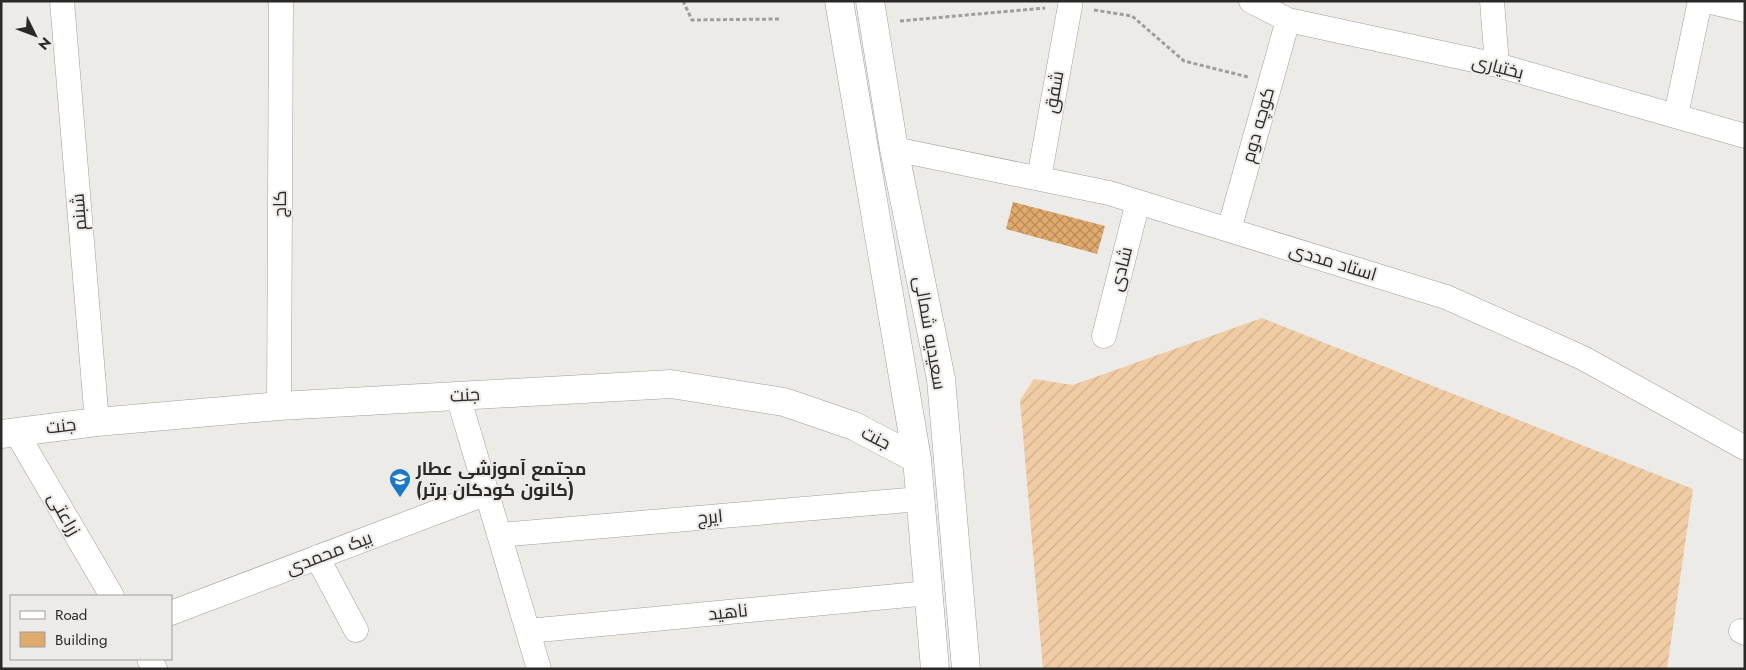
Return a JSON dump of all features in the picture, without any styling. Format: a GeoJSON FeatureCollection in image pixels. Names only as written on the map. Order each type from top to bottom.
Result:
{"type":"FeatureCollection","features":[{"type":"Feature","properties":{"kind":"main road","name":"سعیدیه شمالی"},"geometry":{"type":"LineString","coordinates":[[839,1],[917,459],[936,669]]}},
{"type":"Feature","properties":{"kind":"main road","name":"سعیدیه شمالی"},"geometry":{"type":"LineString","coordinates":[[870,1],[894,149],[940,379],[966,669]]}},
{"type":"Feature","properties":{"kind":"main road"},"geometry":{"type":"LineString","coordinates":[[864,155],[894,149]]}},
{"type":"Feature","properties":{"kind":"main road","name":"جنت"},"geometry":{"type":"LineString","coordinates":[[9,433],[97,422],[279,406],[671,384],[784,402],[854,426],[917,459]]}},
{"type":"Feature","properties":{"kind":"street","name":"شبنم"},"geometry":{"type":"LineString","coordinates":[[62,1],[97,422]]}},
{"type":"Feature","properties":{"kind":"street","name":"کاج"},"geometry":{"type":"LineString","coordinates":[[279,406],[281,1]]}},
{"type":"Feature","properties":{"kind":"street","name":"بختیاری"},"geometry":{"type":"LineString","coordinates":[[1251,1],[1288,20],[1496,65],[1745,136]]}},
{"type":"Feature","properties":{"kind":"street"},"geometry":{"type":"LineString","coordinates":[[1492,1],[1496,65]]}},
{"type":"Feature","properties":{"kind":"street"},"geometry":{"type":"LineString","coordinates":[[1676,115],[1700,1]]}},
{"type":"Feature","properties":{"kind":"street"},"geometry":{"type":"LineString","coordinates":[[1707,1],[1745,10]]}},
{"type":"Feature","properties":{"kind":"street","name":"شفق"},"geometry":{"type":"LineString","coordinates":[[1039,178],[1070,6]]}},
{"type":"Feature","properties":{"kind":"street","name":"کوچه دوم"},"geometry":{"type":"LineString","coordinates":[[1229,230],[1288,20]]}},
{"type":"Feature","properties":{"kind":"street","name":"استاد مددی"},"geometry":{"type":"LineString","coordinates":[[894,149],[1109,193],[1446,298],[1583,358],[1745,448]]}},
{"type":"Feature","properties":{"kind":"street","name":"شادی"},"geometry":{"type":"LineString","coordinates":[[1104,336],[1138,202]]}},
{"type":"Feature","properties":{"kind":"street"},"geometry":{"type":"LineString","coordinates":[[458,396],[528,631],[536,668]]}},
{"type":"Feature","properties":{"kind":"street","name":"زراعتی"},"geometry":{"type":"LineString","coordinates":[[9,433],[111,595]]}},
{"type":"Feature","properties":{"kind":"street","name":"بیک محمدی"},"geometry":{"type":"LineString","coordinates":[[172,613],[487,493]]}},
{"type":"Feature","properties":{"kind":"street","name":"ایرج"},"geometry":{"type":"LineString","coordinates":[[499,535],[920,499]]}},
{"type":"Feature","properties":{"kind":"street"},"geometry":{"type":"LineString","coordinates":[[317,558],[356,630]]}},
{"type":"Feature","properties":{"kind":"street","name":"ناهید"},"geometry":{"type":"LineString","coordinates":[[528,631],[929,593]]}},
{"type":"Feature","properties":{"kind":"path"},"geometry":{"type":"LineString","coordinates":[[683,1],[692,20],[779,19]]}},
{"type":"Feature","properties":{"kind":"shaded area"},"geometry":{"type":"Polygon","coordinates":[[[1262,318],[1693,489],[1667,669],[1043,669],[1020,400],[1034,379],[1073,385],[1262,318]]]}},
{"type":"Feature","properties":{"kind":"building"},"geometry":{"type":"Polygon","coordinates":[[[1013,202],[1105,226],[1097,254],[1006,229],[1013,202]]]}},
{"type":"Feature","properties":{"kind":"place","name":"مجتمع آموزشی عطار (کانون کودکان برتر)"},"geometry":{"type":"Point","coordinates":[400,498]}}]}
